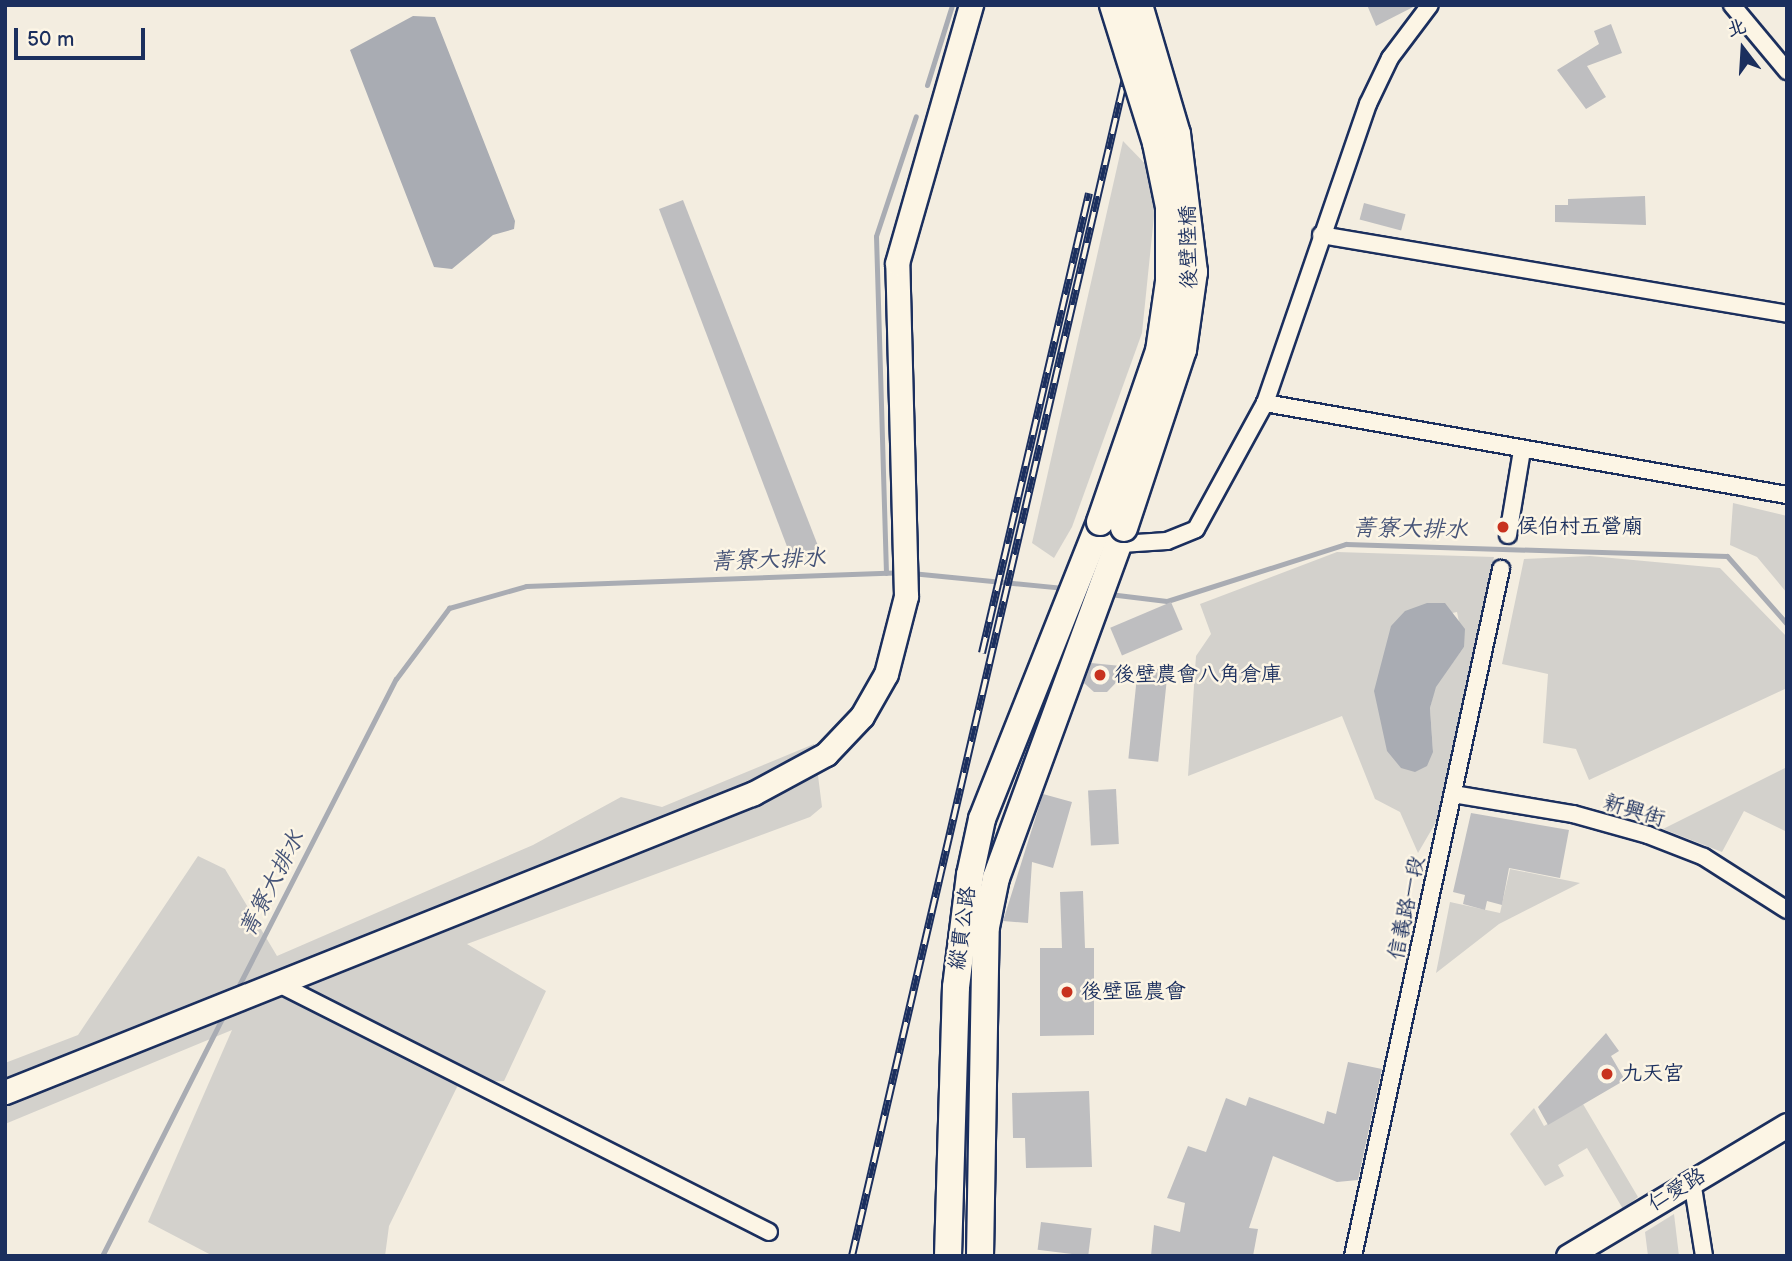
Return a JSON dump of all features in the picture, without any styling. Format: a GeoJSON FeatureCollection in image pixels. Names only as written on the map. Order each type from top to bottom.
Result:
{"type":"FeatureCollection","features":[{"type":"Feature","properties":{"kind":"main road","name":"後壁陸橋"},"geometry":{"type":"LineString","coordinates":[[1114,5],[1156,143],[1168,207],[1169,282],[1158,351],[1115,531]]}},
{"type":"Feature","properties":{"kind":"main road","name":"後壁陸橋"},"geometry":{"type":"LineString","coordinates":[[1115,531],[1183,350],[1194,272],[1177,134],[1139,5]]}},
{"type":"Feature","properties":{"kind":"main road","name":"縱貫公路"},"geometry":{"type":"LineString","coordinates":[[981,1256],[966,1102],[961,928],[982,819],[1079,571],[1115,531]]}},
{"type":"Feature","properties":{"kind":"main road","name":"縱貫公路"},"geometry":{"type":"LineString","coordinates":[[948,1256],[986,927],[996,878],[1110,579],[1115,531]]}},
{"type":"Feature","properties":{"kind":"street"},"geometry":{"type":"LineString","coordinates":[[5,1092],[682,824],[827,754],[862,716],[886,674],[906,596],[902,546],[897,263],[971,5]]}},
{"type":"Feature","properties":{"kind":"street"},"geometry":{"type":"LineString","coordinates":[[1115,531],[1167,541],[1196,529],[1265,403],[1368,104],[1390,58],[1430,5]]}},
{"type":"Feature","properties":{"kind":"street"},"geometry":{"type":"LineString","coordinates":[[1732,5],[1787,71]]}},
{"type":"Feature","properties":{"kind":"street"},"geometry":{"type":"LineString","coordinates":[[1321,235],[1787,314]]}},
{"type":"Feature","properties":{"kind":"street"},"geometry":{"type":"LineString","coordinates":[[1265,403],[1787,495]]}},
{"type":"Feature","properties":{"kind":"street"},"geometry":{"type":"LineString","coordinates":[[1508,536],[1522,450]]}},
{"type":"Feature","properties":{"kind":"street","name":"信義路一段"},"geometry":{"type":"LineString","coordinates":[[1353,1256],[1501,569]]}},
{"type":"Feature","properties":{"kind":"street","name":"新興街"},"geometry":{"type":"LineString","coordinates":[[1453,794],[1573,814],[1648,835],[1704,857],[1787,910]]}},
{"type":"Feature","properties":{"kind":"street"},"geometry":{"type":"LineString","coordinates":[[269,988],[769,1232]]}},
{"type":"Feature","properties":{"kind":"street","name":"仁愛路"},"geometry":{"type":"LineString","coordinates":[[1568,1256],[1787,1125]]}},
{"type":"Feature","properties":{"kind":"street"},"geometry":{"type":"LineString","coordinates":[[1692,1181],[1704,1256]]}},
{"type":"Feature","properties":{"kind":"shaded area"},"geometry":{"type":"Polygon","coordinates":[[[413,16],[435,17],[515,221],[514,229],[493,235],[452,269],[434,267],[350,50],[413,16]]]}},
{"type":"Feature","properties":{"kind":"shaded area"},"geometry":{"type":"Polygon","coordinates":[[[1123,141],[1158,177],[1142,333],[1072,527],[1054,558],[1032,543],[1123,141]]]}},
{"type":"Feature","properties":{"kind":"shaded area"},"geometry":{"type":"Polygon","coordinates":[[[1733,503],[1787,516],[1787,593],[1757,557],[1730,545],[1733,503]]]}},
{"type":"Feature","properties":{"kind":"shaded area"},"geometry":{"type":"Polygon","coordinates":[[[1337,552],[1494,557],[1443,810],[1418,853],[1400,812],[1375,799],[1342,716],[1188,776],[1196,656],[1211,634],[1200,604],[1337,552]],[[1457,612],[1391,626],[1433,752],[1430,708],[1435,687],[1464,647],[1457,612]]]}},
{"type":"Feature","properties":{"kind":"shaded area"},"geometry":{"type":"Polygon","coordinates":[[[1590,556],[1720,568],[1787,637],[1787,688],[1589,780],[1576,749],[1543,743],[1548,674],[1502,664],[1524,559],[1590,556]]]}},
{"type":"Feature","properties":{"kind":"shaded area"},"geometry":{"type":"Polygon","coordinates":[[[1427,603],[1445,603],[1465,629],[1464,647],[1436,687],[1430,708],[1433,752],[1427,766],[1415,772],[1401,768],[1387,751],[1374,691],[1391,626],[1405,611],[1427,603]]]}},
{"type":"Feature","properties":{"kind":"shaded area"},"geometry":{"type":"Polygon","coordinates":[[[814,744],[822,807],[810,817],[467,944],[546,991],[504,1081],[459,1083],[389,1226],[385,1256],[213,1256],[148,1222],[232,1030],[5,1124],[5,1063],[78,1035],[198,856],[225,869],[277,956],[533,845],[621,797],[662,807],[814,744]]]}},
{"type":"Feature","properties":{"kind":"shaded area"},"geometry":{"type":"Polygon","coordinates":[[[1787,767],[1787,832],[1744,811],[1722,852],[1663,829],[1787,767]]]}},
{"type":"Feature","properties":{"kind":"shaded area"},"geometry":{"type":"Polygon","coordinates":[[[1510,869],[1580,883],[1499,924],[1436,973],[1450,902],[1500,913],[1510,869]]]}},
{"type":"Feature","properties":{"kind":"shaded area"},"geometry":{"type":"Polygon","coordinates":[[[1583,1104],[1638,1197],[1623,1209],[1587,1148],[1558,1165],[1564,1176],[1545,1186],[1510,1134],[1534,1108],[1544,1126],[1583,1104]]]}},
{"type":"Feature","properties":{"kind":"shaded area"},"geometry":{"type":"Polygon","coordinates":[[[1674,1214],[1679,1256],[1648,1256],[1645,1232],[1674,1214]]]}},
{"type":"Feature","properties":{"kind":"building"},"geometry":{"type":"Polygon","coordinates":[[[1367,5],[1417,5],[1376,26],[1367,5]]]}},
{"type":"Feature","properties":{"kind":"building"},"geometry":{"type":"Polygon","coordinates":[[[1611,24],[1622,53],[1587,66],[1606,97],[1586,109],[1557,70],[1599,44],[1594,31],[1611,24]]]}},
{"type":"Feature","properties":{"kind":"building"},"geometry":{"type":"Polygon","coordinates":[[[1645,196],[1646,225],[1555,222],[1555,205],[1568,205],[1568,199],[1645,196]]]}},
{"type":"Feature","properties":{"kind":"building"},"geometry":{"type":"Polygon","coordinates":[[[683,200],[822,556],[791,557],[659,209],[683,200]]]}},
{"type":"Feature","properties":{"kind":"building"},"geometry":{"type":"Polygon","coordinates":[[[1364,203],[1406,214],[1401,231],[1360,219],[1364,203]]]}},
{"type":"Feature","properties":{"kind":"building"},"geometry":{"type":"Polygon","coordinates":[[[1171,602],[1183,630],[1122,655],[1110,628],[1171,602]]]}},
{"type":"Feature","properties":{"kind":"building","name":"後壁農會八角倉庫"},"geometry":{"type":"Polygon","coordinates":[[[1091,663],[1131,667],[1107,692],[1094,692],[1084,683],[1091,663]]]}},
{"type":"Feature","properties":{"kind":"building"},"geometry":{"type":"Polygon","coordinates":[[[1138,667],[1168,670],[1158,762],[1128,758],[1138,667]]]}},
{"type":"Feature","properties":{"kind":"building"},"geometry":{"type":"Polygon","coordinates":[[[1116,789],[1119,844],[1091,845],[1088,790],[1116,789]]]}},
{"type":"Feature","properties":{"kind":"building"},"geometry":{"type":"Polygon","coordinates":[[[1043,794],[1072,802],[1053,868],[1032,862],[1028,923],[1003,921],[1043,794]]]}},
{"type":"Feature","properties":{"kind":"building"},"geometry":{"type":"Polygon","coordinates":[[[1471,813],[1569,830],[1560,878],[1509,868],[1502,905],[1487,901],[1485,910],[1463,904],[1465,895],[1453,892],[1471,813]]]}},
{"type":"Feature","properties":{"kind":"building","name":"後壁區農會"},"geometry":{"type":"Polygon","coordinates":[[[1083,891],[1085,948],[1094,948],[1094,1035],[1040,1036],[1040,948],[1062,948],[1060,892],[1083,891]]]}},
{"type":"Feature","properties":{"kind":"building"},"geometry":{"type":"Polygon","coordinates":[[[1606,1033],[1619,1051],[1611,1056],[1625,1080],[1548,1125],[1538,1107],[1606,1033]]]}},
{"type":"Feature","properties":{"kind":"building"},"geometry":{"type":"Polygon","coordinates":[[[1348,1062],[1382,1069],[1358,1180],[1337,1182],[1273,1156],[1249,1228],[1258,1229],[1253,1256],[1151,1256],[1154,1225],[1180,1232],[1185,1203],[1167,1198],[1188,1146],[1206,1152],[1226,1098],[1246,1106],[1249,1097],[1324,1124],[1327,1111],[1336,1114],[1348,1062]]]}},
{"type":"Feature","properties":{"kind":"building"},"geometry":{"type":"Polygon","coordinates":[[[1089,1091],[1092,1167],[1026,1168],[1025,1138],[1013,1138],[1012,1093],[1089,1091]]]}},
{"type":"Feature","properties":{"kind":"building"},"geometry":{"type":"Polygon","coordinates":[[[1041,1222],[1092,1228],[1088,1256],[1038,1250],[1041,1222]]]}},
{"type":"Feature","properties":{"kind":"waterway"},"geometry":{"type":"LineString","coordinates":[[927,85],[952,5]]}},
{"type":"Feature","properties":{"kind":"waterway"},"geometry":{"type":"LineString","coordinates":[[886,573],[876,236],[916,116]]}},
{"type":"Feature","properties":{"kind":"waterway","name":"菁寮大排水"},"geometry":{"type":"LineString","coordinates":[[1109,594],[1167,601],[1346,544],[1727,556],[1787,624]]}},
{"type":"Feature","properties":{"kind":"waterway","name":"菁寮大排水"},"geometry":{"type":"LineString","coordinates":[[235,993],[396,679],[449,608],[526,586],[901,572]]}},
{"type":"Feature","properties":{"kind":"waterway","name":"菁寮大排水"},"geometry":{"type":"LineString","coordinates":[[911,573],[1065,588]]}},
{"type":"Feature","properties":{"kind":"waterway","name":"菁寮大排水"},"geometry":{"type":"LineString","coordinates":[[102,1256],[224,1014]]}},
{"type":"Feature","properties":{"kind":"railway"},"geometry":{"type":"LineString","coordinates":[[852,1256],[1142,5]]}},
{"type":"Feature","properties":{"kind":"railway"},"geometry":{"type":"LineString","coordinates":[[982,653],[1089,193]]}},
{"type":"Feature","properties":{"kind":"place","name":"侯伯村五營廟"},"geometry":{"type":"Point","coordinates":[1503,527]}},
{"type":"Feature","properties":{"kind":"place","name":"後壁農會八角倉庫"},"geometry":{"type":"Point","coordinates":[1100,675]}},
{"type":"Feature","properties":{"kind":"place","name":"後壁區農會"},"geometry":{"type":"Point","coordinates":[1067,992]}},
{"type":"Feature","properties":{"kind":"place","name":"九天宮"},"geometry":{"type":"Point","coordinates":[1607,1074]}}]}
